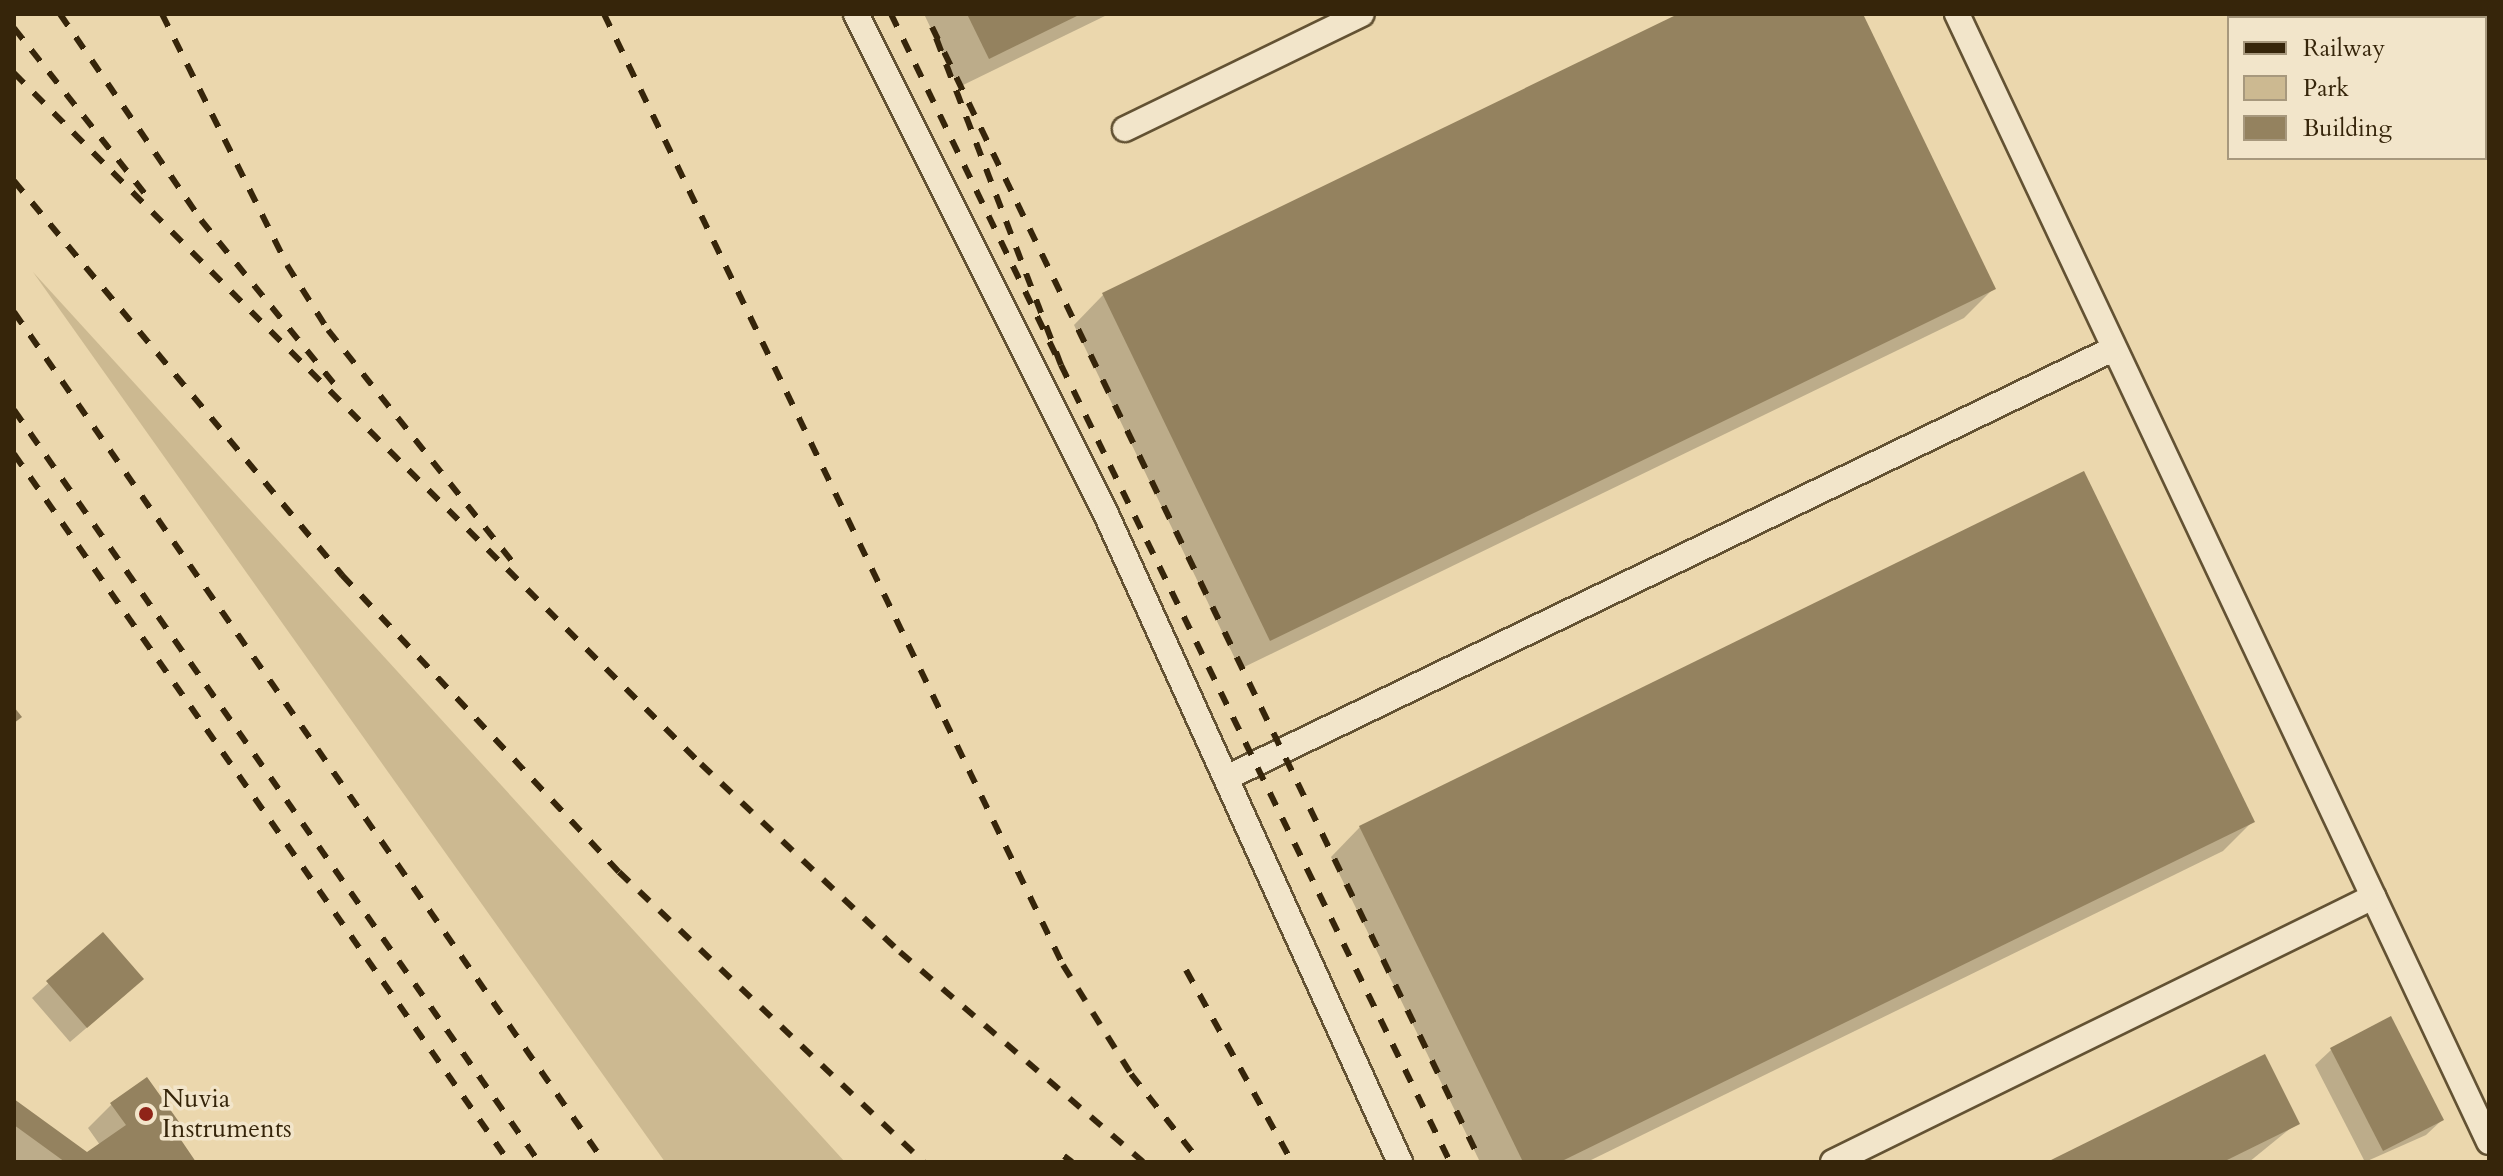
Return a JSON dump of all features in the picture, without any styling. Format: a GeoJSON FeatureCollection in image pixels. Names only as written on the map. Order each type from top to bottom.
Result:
{"type":"FeatureCollection","features":[{"type":"Feature","properties":{"kind":"lane"},"geometry":{"type":"LineString","coordinates":[[856,14],[1106,514],[1400,1162]]}},
{"type":"Feature","properties":{"kind":"lane"},"geometry":{"type":"LineString","coordinates":[[1125,129],[1362,14]]}},
{"type":"Feature","properties":{"kind":"lane"},"geometry":{"type":"LineString","coordinates":[[1957,14],[2489,1142]]}},
{"type":"Feature","properties":{"kind":"lane"},"geometry":{"type":"LineString","coordinates":[[1226,778],[2113,349]]}},
{"type":"Feature","properties":{"kind":"lane"},"geometry":{"type":"LineString","coordinates":[[1833,1162],[2373,897]]}},
{"type":"Feature","properties":{"kind":"green space"},"geometry":{"type":"Polygon","coordinates":[[[33,272],[845,1162],[665,1162],[33,272]]]}},
{"type":"Feature","properties":{"kind":"building"},"geometry":{"type":"Polygon","coordinates":[[[967,14],[1081,14],[989,59],[967,14]]]}},
{"type":"Feature","properties":{"kind":"building"},"geometry":{"type":"Polygon","coordinates":[[[1678,14],[1863,14],[1996,289],[1270,641],[1102,293],[1678,14]]]}},
{"type":"Feature","properties":{"kind":"building"},"geometry":{"type":"Polygon","coordinates":[[[2084,471],[2255,822],[1560,1162],[1523,1162],[1359,826],[2084,471]]]}},
{"type":"Feature","properties":{"kind":"building"},"geometry":{"type":"Polygon","coordinates":[[[14,707],[22,717],[14,723],[14,707]]]}},
{"type":"Feature","properties":{"kind":"building"},"geometry":{"type":"Polygon","coordinates":[[[103,932],[144,979],[87,1028],[46,981],[103,932]]]}},
{"type":"Feature","properties":{"kind":"building"},"geometry":{"type":"Polygon","coordinates":[[[2391,1016],[2444,1120],[2383,1151],[2330,1048],[2391,1016]]]}},
{"type":"Feature","properties":{"kind":"building"},"geometry":{"type":"Polygon","coordinates":[[[2265,1054],[2300,1124],[2223,1162],[2047,1162],[2265,1054]]]}},
{"type":"Feature","properties":{"kind":"building","name":"Nuvia Instruments"},"geometry":{"type":"Polygon","coordinates":[[[147,1077],[184,1129],[177,1134],[196,1162],[65,1162],[14,1125],[14,1099],[87,1152],[126,1125],[110,1103],[147,1077]]]}},
{"type":"Feature","properties":{"kind":"railway"},"geometry":{"type":"LineString","coordinates":[[60,14],[201,220],[336,386]]}},
{"type":"Feature","properties":{"kind":"railway"},"geometry":{"type":"LineString","coordinates":[[162,14],[287,265],[328,330],[514,564]]}},
{"type":"Feature","properties":{"kind":"railway"},"geometry":{"type":"LineString","coordinates":[[604,14],[1063,965],[1131,1074],[1200,1162]]}},
{"type":"Feature","properties":{"kind":"railway"},"geometry":{"type":"LineString","coordinates":[[891,14],[1061,365],[932,27],[1481,1162]]}},
{"type":"Feature","properties":{"kind":"railway"},"geometry":{"type":"LineString","coordinates":[[14,28],[145,194]]}},
{"type":"Feature","properties":{"kind":"railway"},"geometry":{"type":"LineString","coordinates":[[14,73],[701,764],[900,952],[1143,1162]]}},
{"type":"Feature","properties":{"kind":"railway"},"geometry":{"type":"LineString","coordinates":[[14,181],[342,575],[619,872],[924,1162]]}},
{"type":"Feature","properties":{"kind":"railway"},"geometry":{"type":"LineString","coordinates":[[14,312],[604,1162]]}},
{"type":"Feature","properties":{"kind":"railway"},"geometry":{"type":"LineString","coordinates":[[1061,365],[1450,1162]]}},
{"type":"Feature","properties":{"kind":"railway"},"geometry":{"type":"LineString","coordinates":[[14,410],[539,1162]]}},
{"type":"Feature","properties":{"kind":"railway"},"geometry":{"type":"LineString","coordinates":[[14,454],[509,1162]]}},
{"type":"Feature","properties":{"kind":"railway"},"geometry":{"type":"LineString","coordinates":[[1186,970],[1292,1162]]}},
{"type":"Feature","properties":{"kind":"railway"},"geometry":{"type":"LineString","coordinates":[[1064,1156],[1072,1162]]}},
{"type":"Feature","properties":{"kind":"place","name":"Nuvia Instruments"},"geometry":{"type":"Point","coordinates":[146,1114]}}]}
